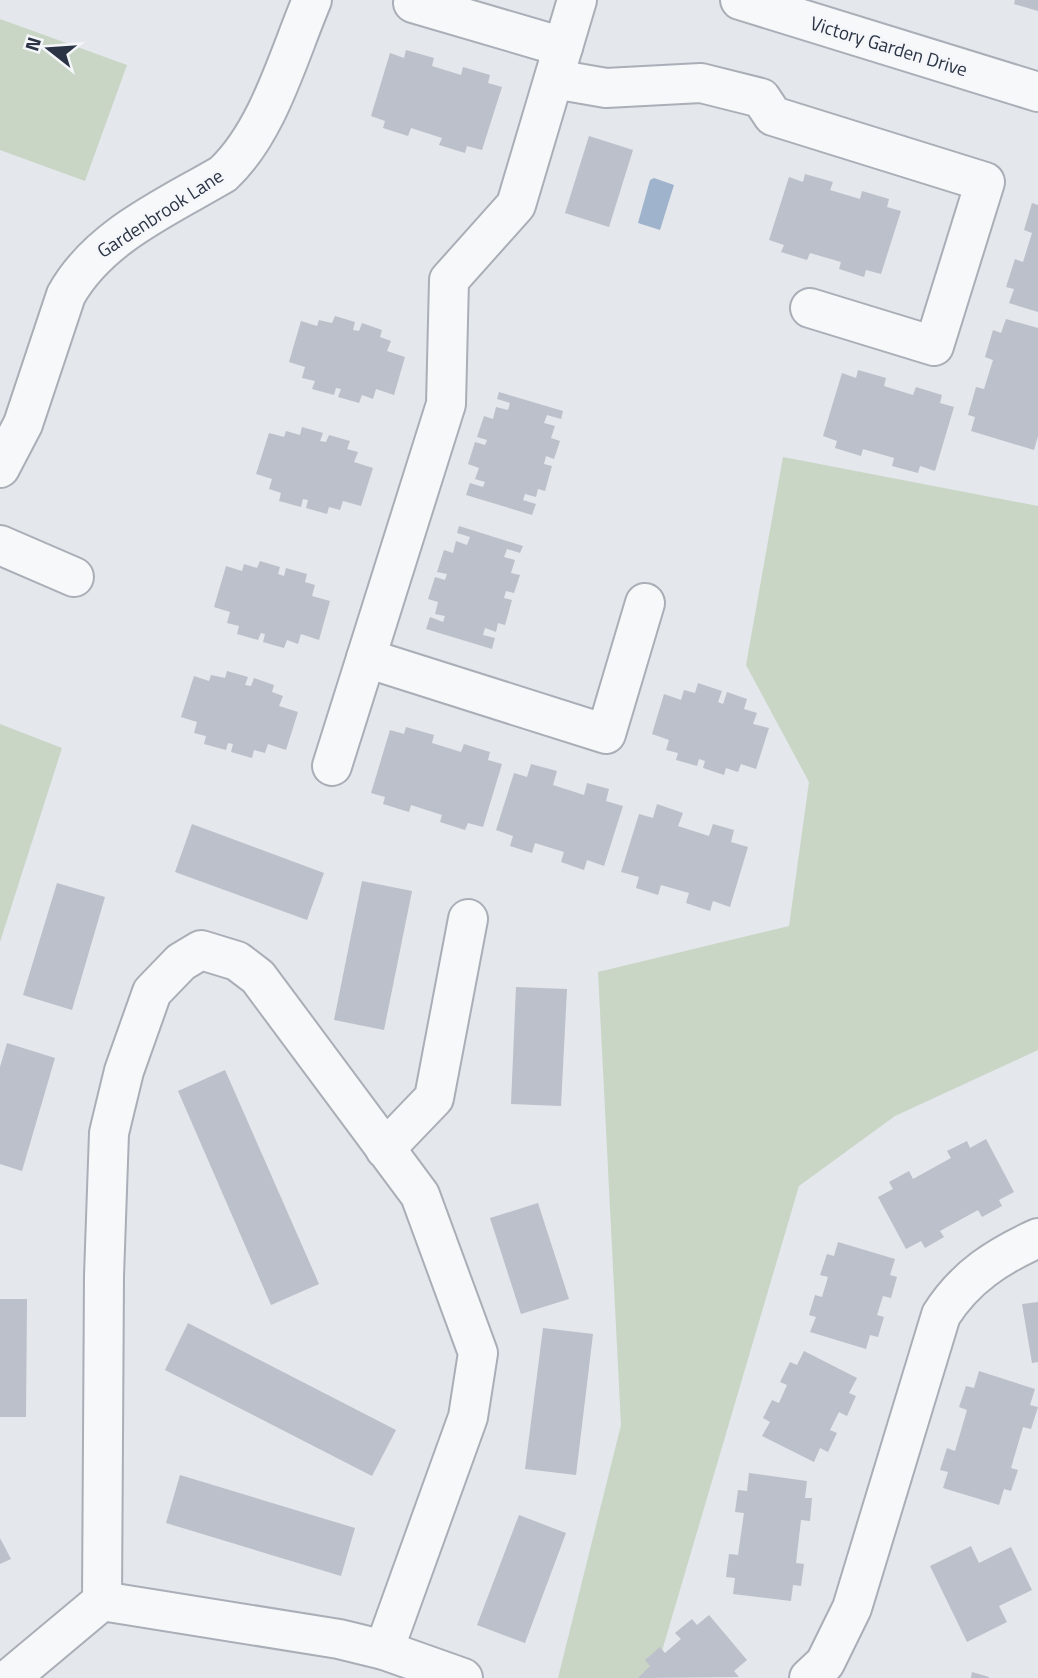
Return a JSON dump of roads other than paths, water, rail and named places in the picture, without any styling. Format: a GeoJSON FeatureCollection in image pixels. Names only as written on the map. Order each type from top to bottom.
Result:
{"type":"FeatureCollection","features":[{"type":"Feature","properties":{"kind":"street","name":"Gardenbrook Lane"},"geometry":{"type":"LineString","coordinates":[[0,468],[23,424],[66,295],[77,276],[96,253],[223,174],[238,160],[256,135],[312,0]]}},
{"type":"Feature","properties":{"kind":"street"},"geometry":{"type":"LineString","coordinates":[[332,766],[446,404],[449,280],[516,205],[577,0]]}},
{"type":"Feature","properties":{"kind":"street","name":"Victory Garden Drive"},"geometry":{"type":"LineString","coordinates":[[740,0],[1038,92]]}},
{"type":"Feature","properties":{"kind":"street"},"geometry":{"type":"LineString","coordinates":[[413,3],[559,63],[606,89],[701,83],[761,98],[774,116],[985,182],[934,346],[810,308]]}},
{"type":"Feature","properties":{"kind":"street"},"geometry":{"type":"LineString","coordinates":[[0,545],[74,577]]}},
{"type":"Feature","properties":{"kind":"street"},"geometry":{"type":"LineString","coordinates":[[366,657],[606,734],[645,603]]}},
{"type":"Feature","properties":{"kind":"street"},"geometry":{"type":"LineString","coordinates":[[385,1149],[434,1098],[468,919]]}},
{"type":"Feature","properties":{"kind":"street"},"geometry":{"type":"LineString","coordinates":[[102,1601],[104,1262],[110,1133],[124,1071],[152,992],[181,962],[201,950],[237,961],[258,977],[420,1195],[478,1353],[468,1417],[384,1650]]}},
{"type":"Feature","properties":{"kind":"street"},"geometry":{"type":"LineString","coordinates":[[809,1678],[825,1662],[852,1608],[941,1315],[953,1296],[970,1278],[1004,1254],[1038,1238]]}},
{"type":"Feature","properties":{"kind":"street"},"geometry":{"type":"LineString","coordinates":[[10,1678],[102,1601],[339,1639],[384,1650],[463,1678]]}},
{"type":"Feature","properties":{"kind":"water"},"geometry":{"type":"Polygon","coordinates":[[[654,178],[674,185],[660,230],[638,223],[650,180],[654,178]]]}}]}
